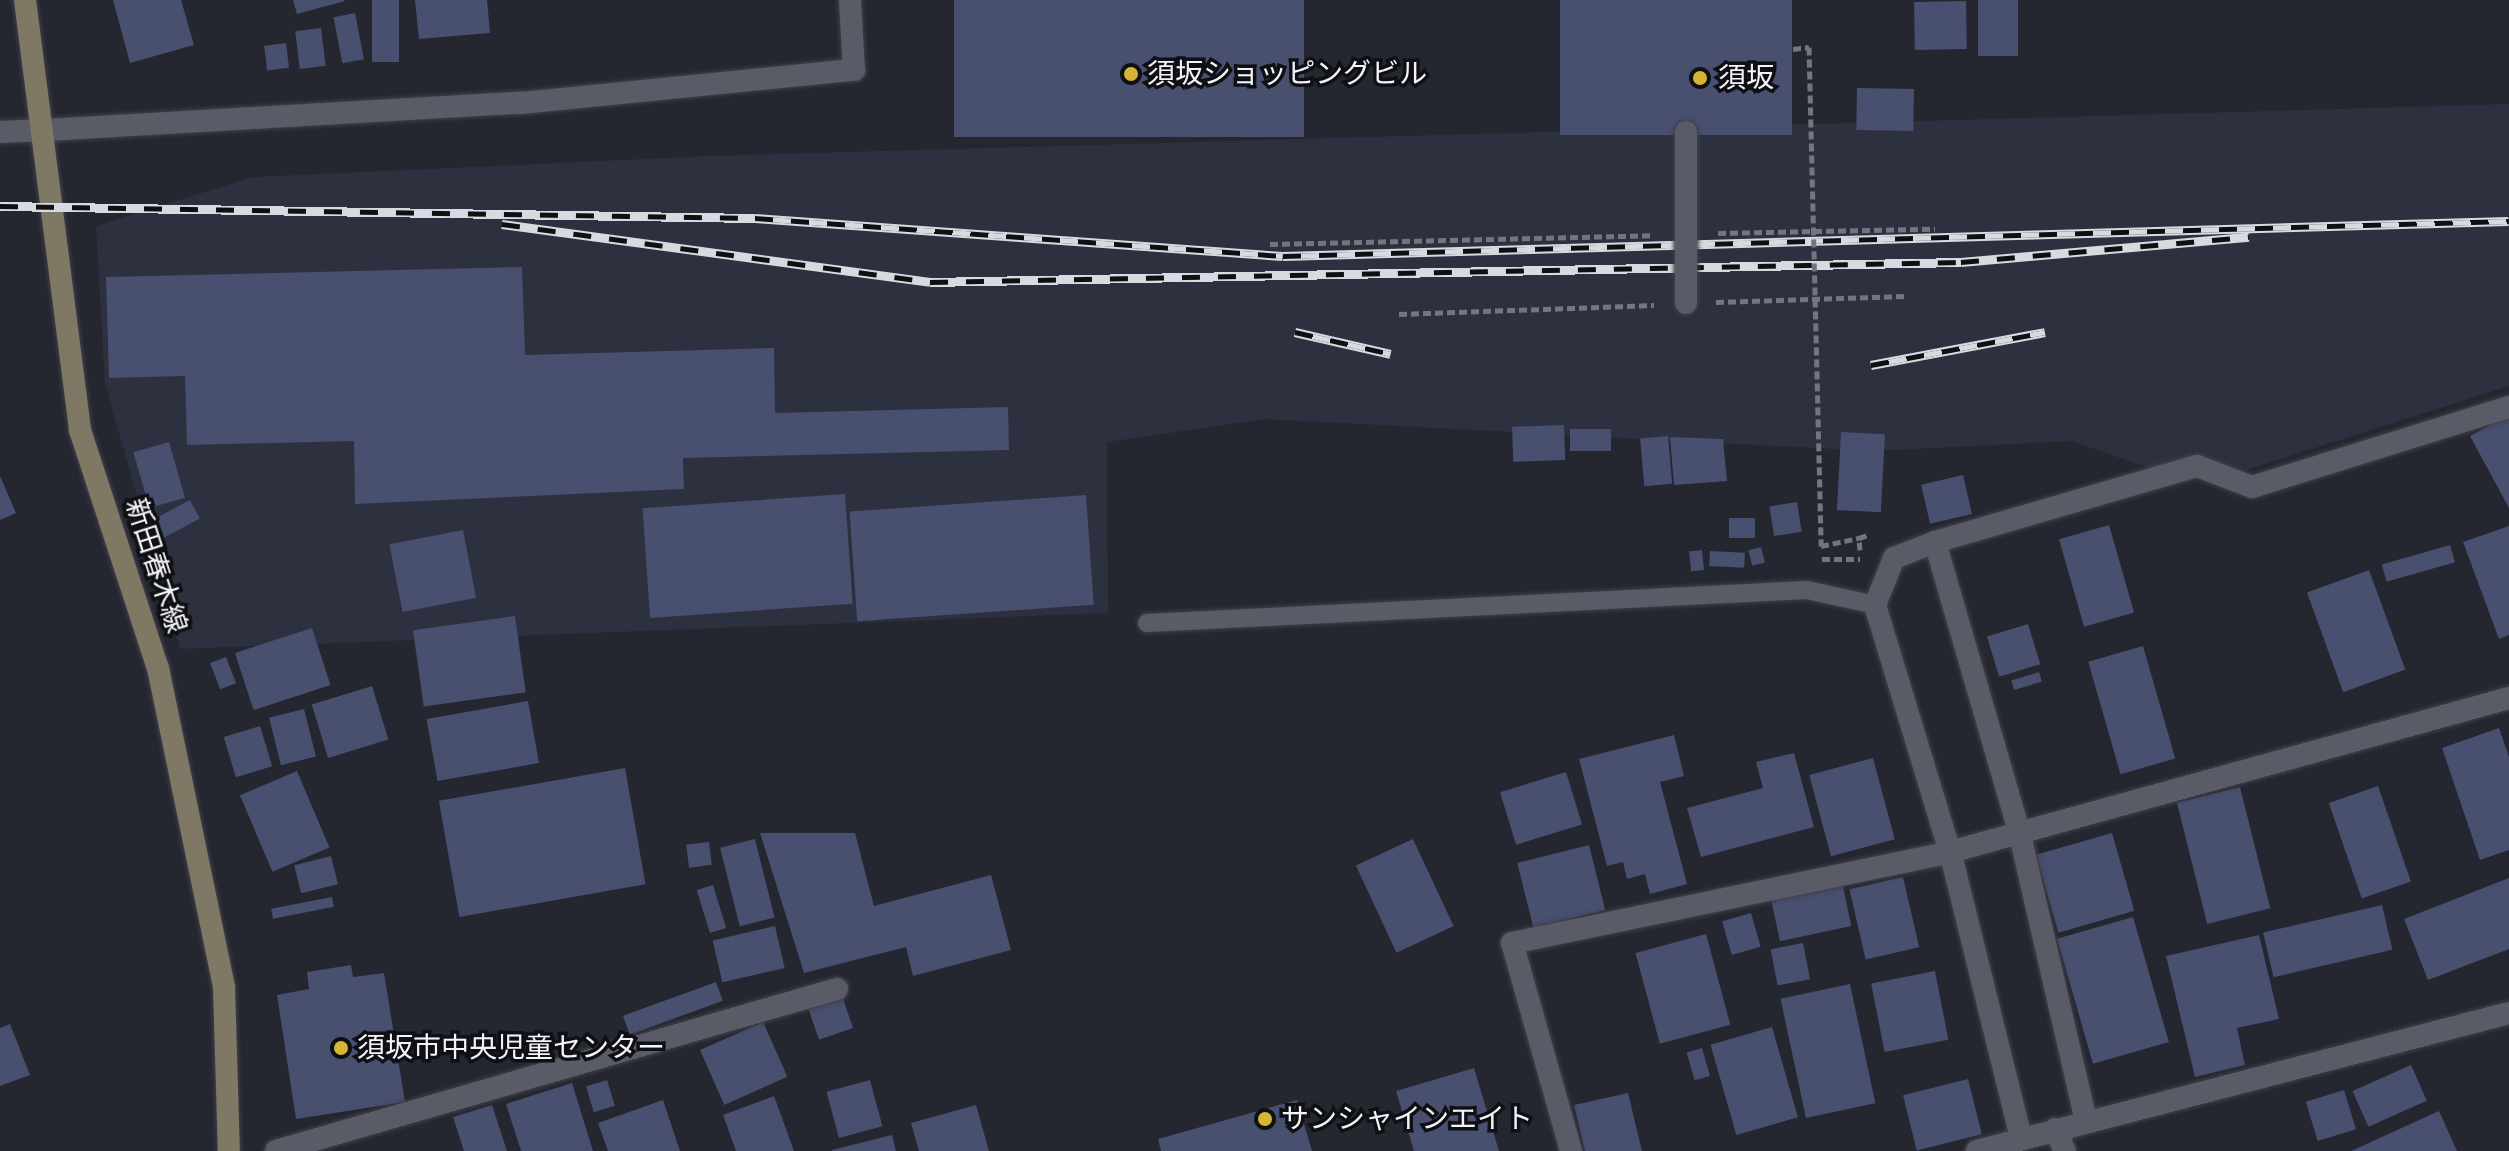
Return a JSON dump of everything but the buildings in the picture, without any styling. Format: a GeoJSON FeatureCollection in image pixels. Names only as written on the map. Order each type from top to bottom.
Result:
{"type":"FeatureCollection","features":[{"type":"Feature","properties":{"kind":"main road","name":"新田春木線"},"geometry":{"type":"LineString","coordinates":[[25,0],[46,130],[57,277],[80,430],[158,668],[224,987],[229,1151]]}},
{"type":"Feature","properties":{"kind":"street"},"geometry":{"type":"LineString","coordinates":[[0,132],[521,103],[854,70],[850,0]]}},
{"type":"Feature","properties":{"kind":"street"},"geometry":{"type":"LineString","coordinates":[[1686,132],[1686,303]]}},
{"type":"Feature","properties":{"kind":"street"},"geometry":{"type":"LineString","coordinates":[[2021,1138],[1950,852],[1875,605],[1894,558],[1935,542],[2197,466],[2252,487],[2509,407]]}},
{"type":"Feature","properties":{"kind":"street"},"geometry":{"type":"LineString","coordinates":[[1935,542],[2020,835],[2086,1121]]}},
{"type":"Feature","properties":{"kind":"street"},"geometry":{"type":"LineString","coordinates":[[1571,1151],[1512,943],[2020,835],[2509,698]]}},
{"type":"Feature","properties":{"kind":"street"},"geometry":{"type":"LineString","coordinates":[[276,1151],[837,989]]}},
{"type":"Feature","properties":{"kind":"street"},"geometry":{"type":"LineString","coordinates":[[1977,1151],[2509,1013]]}},
{"type":"Feature","properties":{"kind":"street"},"geometry":{"type":"LineString","coordinates":[[2055,1129],[2065,1151]]}},
{"type":"Feature","properties":{"kind":"lane"},"geometry":{"type":"LineString","coordinates":[[1147,623],[1807,590],[1875,605]]}},
{"type":"Feature","properties":{"kind":"path"},"geometry":{"type":"LineString","coordinates":[[1793,49],[1809,47],[1821,546],[1859,538],[1861,559],[1809,559]]}},
{"type":"Feature","properties":{"kind":"path"},"geometry":{"type":"LineString","coordinates":[[1751,232],[1935,229]]}},
{"type":"Feature","properties":{"kind":"path"},"geometry":{"type":"LineString","coordinates":[[1270,244],[1686,233]]}},
{"type":"Feature","properties":{"kind":"path"},"geometry":{"type":"LineString","coordinates":[[1753,300],[1906,296]]}},
{"type":"Feature","properties":{"kind":"path"},"geometry":{"type":"LineString","coordinates":[[1399,314],[1615,307]]}},
{"type":"Feature","properties":{"kind":"shaded area"},"geometry":{"type":"Polygon","coordinates":[[[2509,104],[2509,386],[2218,479],[2163,473],[2072,441],[1871,451],[1266,419],[1107,442],[1108,613],[180,649],[105,383],[96,226],[253,177],[709,156],[2509,104]]]}},
{"type":"Feature","properties":{"kind":"railway"},"geometry":{"type":"LineString","coordinates":[[0,206],[755,218],[1283,256],[2509,221]]}},
{"type":"Feature","properties":{"kind":"railway"},"geometry":{"type":"LineString","coordinates":[[502,224],[930,282],[1961,262],[2249,237]]}},
{"type":"Feature","properties":{"kind":"railway"},"geometry":{"type":"LineString","coordinates":[[1295,332],[1391,354]]}},
{"type":"Feature","properties":{"kind":"railway"},"geometry":{"type":"LineString","coordinates":[[1871,365],[2045,332]]}},
{"type":"Feature","properties":{"kind":"place","name":"須坂ショッピングビル"},"geometry":{"type":"Point","coordinates":[1131,74]}},
{"type":"Feature","properties":{"kind":"place","name":"須坂"},"geometry":{"type":"Point","coordinates":[1700,78]}},
{"type":"Feature","properties":{"kind":"place","name":"須坂市中央児童センター"},"geometry":{"type":"Point","coordinates":[341,1048]}},
{"type":"Feature","properties":{"kind":"place","name":"サンシャインエイト"},"geometry":{"type":"Point","coordinates":[1265,1119]}}]}
